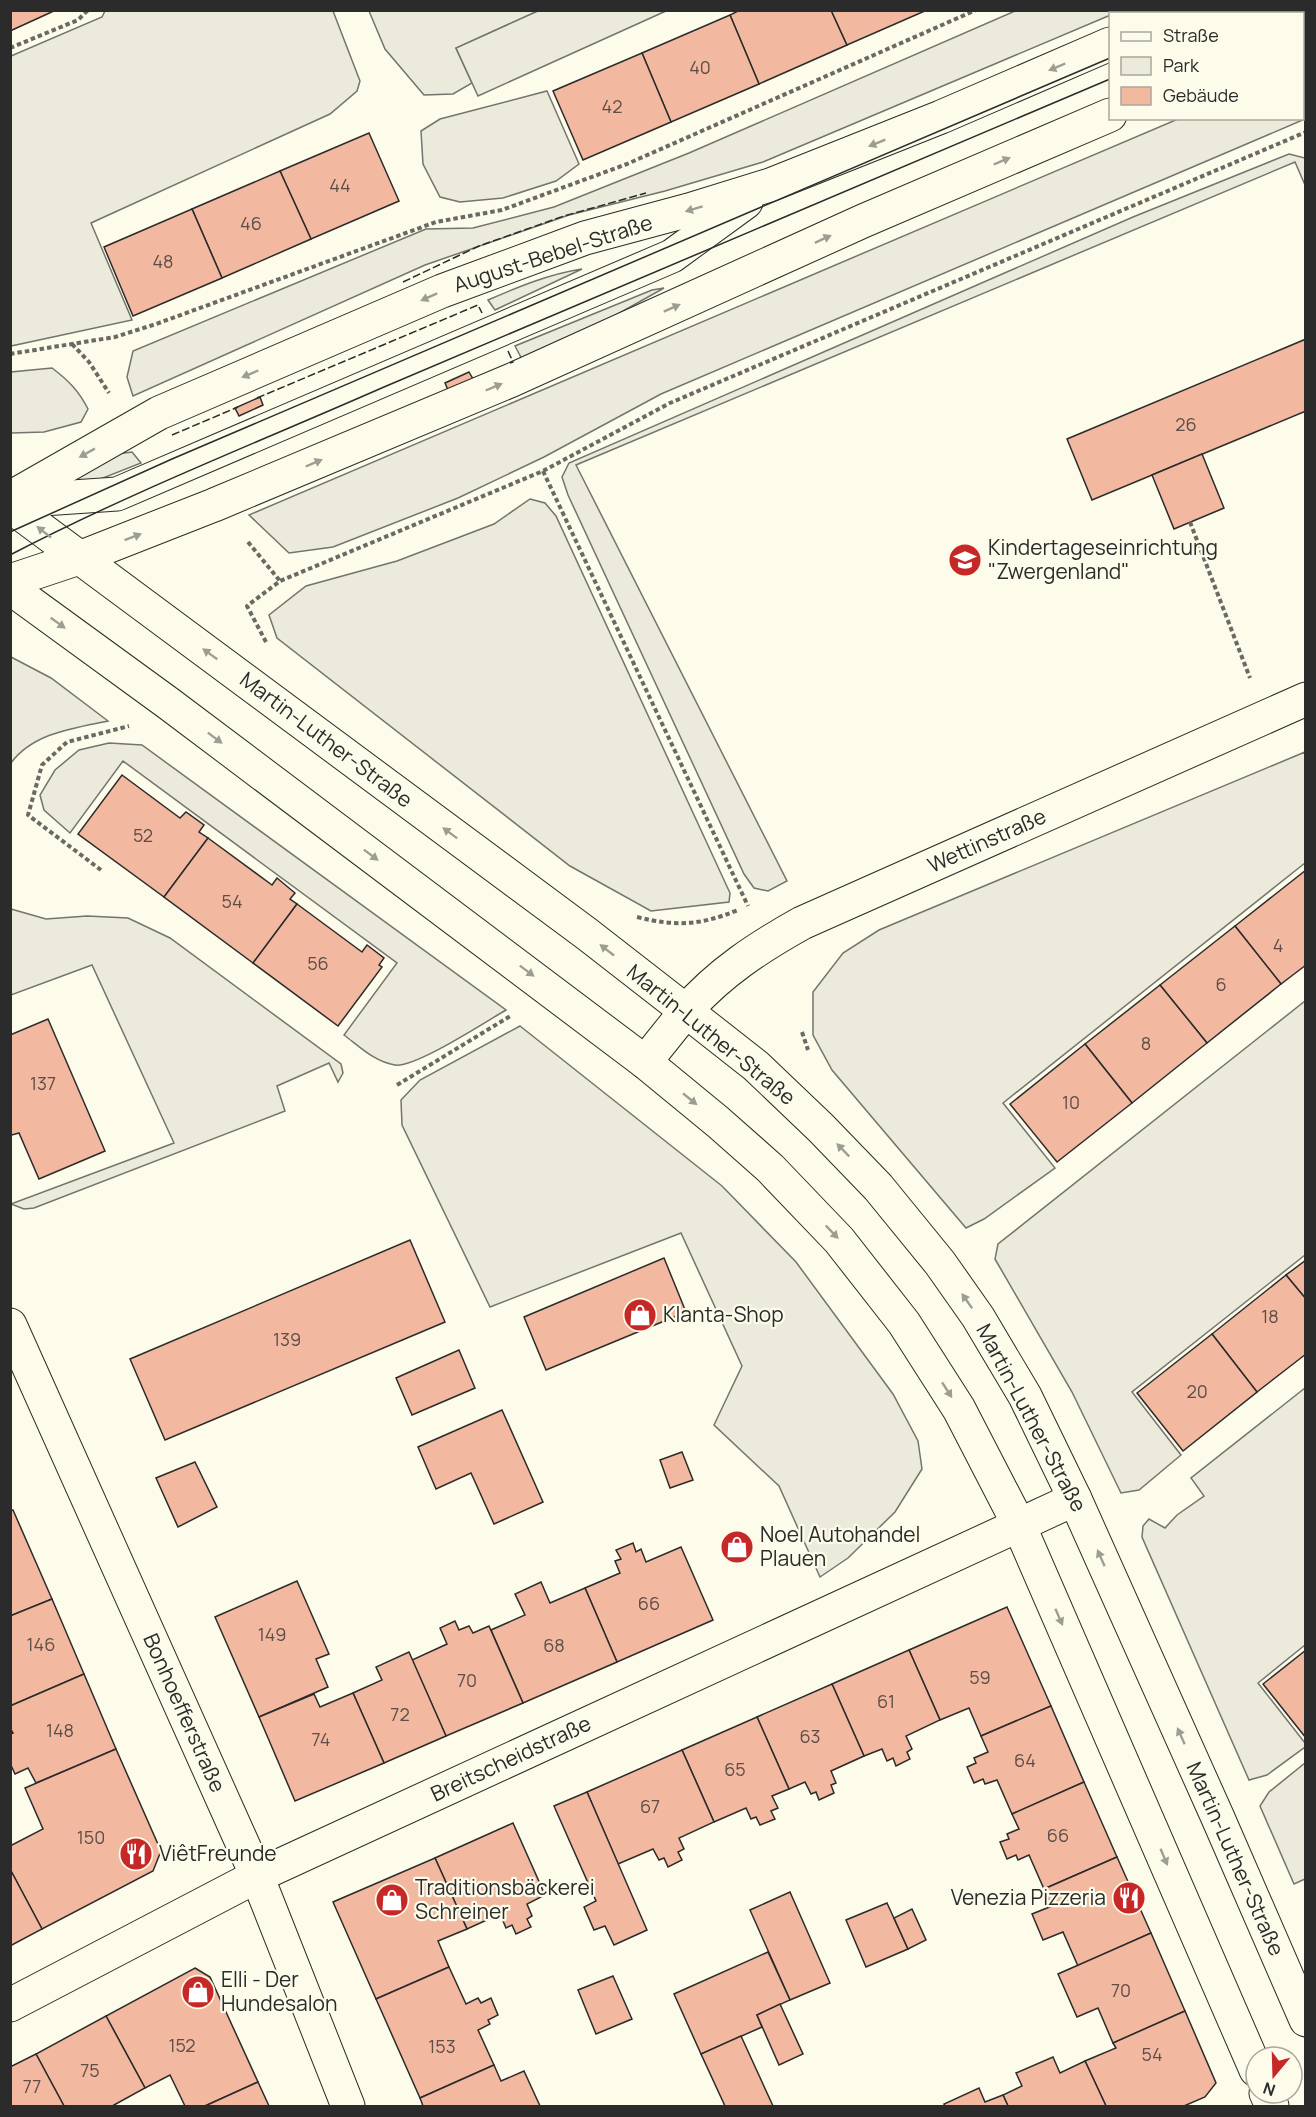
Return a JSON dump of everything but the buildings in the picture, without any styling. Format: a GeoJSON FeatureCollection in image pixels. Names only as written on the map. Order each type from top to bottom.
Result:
{"type":"FeatureCollection","features":[{"type":"Feature","properties":{"kind":"street","name":"August-Bebel-Straße"},"geometry":{"type":"LineString","coordinates":[[10,500],[159,414],[442,291],[585,238],[770,185],[941,117],[1109,44]]}},
{"type":"Feature","properties":{"kind":"street"},"geometry":{"type":"LineString","coordinates":[[10,581],[79,558],[214,505],[512,380],[862,221],[1109,115]]}},
{"type":"Feature","properties":{"kind":"street"},"geometry":{"type":"LineString","coordinates":[[10,500],[117,494],[672,256],[770,185]]}},
{"type":"Feature","properties":{"kind":"street","name":"Martin-Luther-Straße"},"geometry":{"type":"LineString","coordinates":[[10,506],[577,927],[686,1011],[756,1066],[878,1187],[940,1263],[978,1317],[1025,1396],[1075,1499],[1213,1807],[1305,2020]]}},
{"type":"Feature","properties":{"kind":"street"},"geometry":{"type":"LineString","coordinates":[[10,588],[339,831],[645,1062],[770,1168],[839,1240],[904,1323],[959,1409],[1019,1525],[1245,2045]]}},
{"type":"Feature","properties":{"kind":"street","name":"Wettinstraße"},"geometry":{"type":"LineString","coordinates":[[645,1062],[704,991],[737,963],[766,943],[802,923],[1305,699]]}},
{"type":"Feature","properties":{"kind":"street","name":"Bonhoefferstraße"},"geometry":{"type":"LineString","coordinates":[[10,1325],[257,1876],[348,2106]]}},
{"type":"Feature","properties":{"kind":"street","name":"Breitscheidstraße"},"geometry":{"type":"LineString","coordinates":[[10,2005],[257,1876],[1075,1499]]}},
{"type":"Feature","properties":{"kind":"path"},"geometry":{"type":"LineString","coordinates":[[10,48],[78,20],[88,10]]}},
{"type":"Feature","properties":{"kind":"path"},"geometry":{"type":"LineString","coordinates":[[10,354],[115,337],[436,222],[502,210],[627,164],[976,10]]}},
{"type":"Feature","properties":{"kind":"path"},"geometry":{"type":"LineString","coordinates":[[247,606],[280,581],[543,471],[670,403],[1305,132]]}},
{"type":"Feature","properties":{"kind":"path"},"geometry":{"type":"LineString","coordinates":[[71,344],[89,362],[111,397]]}},
{"type":"Feature","properties":{"kind":"path"},"geometry":{"type":"LineString","coordinates":[[543,471],[749,905],[720,917],[699,922],[666,924],[628,912]]}},
{"type":"Feature","properties":{"kind":"path"},"geometry":{"type":"LineString","coordinates":[[1191,522],[1244,662]]}},
{"type":"Feature","properties":{"kind":"path"},"geometry":{"type":"LineString","coordinates":[[248,542],[280,581]]}},
{"type":"Feature","properties":{"kind":"path"},"geometry":{"type":"LineString","coordinates":[[101,870],[28,815],[42,765],[67,742],[135,724]]}},
{"type":"Feature","properties":{"kind":"path"},"geometry":{"type":"LineString","coordinates":[[397,1085],[507,1020],[518,1011]]}},
{"type":"Feature","properties":{"kind":"path"},"geometry":{"type":"LineString","coordinates":[[802,1032],[808,1050]]}},
{"type":"Feature","properties":{"kind":"green space"},"geometry":{"type":"Polygon","coordinates":[[[105,11],[333,11],[360,81],[357,91],[330,114],[91,223],[132,320],[11,346],[11,56],[102,17],[105,11]]]}},
{"type":"Feature","properties":{"kind":"green space"},"geometry":{"type":"Polygon","coordinates":[[[369,11],[538,11],[456,48],[472,83],[453,94],[424,95],[385,49],[369,11]]]}},
{"type":"Feature","properties":{"kind":"green space"},"geometry":{"type":"Polygon","coordinates":[[[1015,11],[1120,11],[1109,12],[1109,16],[763,162],[665,191],[569,215],[425,265],[133,396],[127,377],[133,351],[426,229],[473,228],[554,207],[689,153],[1015,11]]]}},
{"type":"Feature","properties":{"kind":"green space"},"geometry":{"type":"Polygon","coordinates":[[[1305,63],[1304,119],[1304,64],[1305,63]]]}},
{"type":"Feature","properties":{"kind":"green space"},"geometry":{"type":"Polygon","coordinates":[[[547,91],[579,164],[556,181],[503,198],[460,202],[440,197],[423,164],[421,131],[440,119],[547,91]]]}},
{"type":"Feature","properties":{"kind":"green space"},"geometry":{"type":"Polygon","coordinates":[[[1176,120],[1303,120],[661,394],[544,457],[458,498],[333,547],[289,553],[249,515],[1176,120]]]}},
{"type":"Feature","properties":{"kind":"green space"},"geometry":{"type":"Polygon","coordinates":[[[1289,154],[1305,158],[1305,185],[1295,162],[576,465],[787,881],[768,891],[754,888],[744,874],[568,495],[562,477],[569,463],[1133,217],[1289,154]]]}},
{"type":"Feature","properties":{"kind":"green space"},"geometry":{"type":"Polygon","coordinates":[[[582,269],[495,310],[488,300],[546,278],[582,269]]]}},
{"type":"Feature","properties":{"kind":"green space"},"geometry":{"type":"Polygon","coordinates":[[[664,288],[591,329],[523,361],[515,346],[652,290],[664,288]]]}},
{"type":"Feature","properties":{"kind":"green space"},"geometry":{"type":"Polygon","coordinates":[[[52,368],[73,386],[88,409],[81,422],[44,432],[11,433],[11,372],[52,368]]]}},
{"type":"Feature","properties":{"kind":"green space"},"geometry":{"type":"Polygon","coordinates":[[[132,452],[141,463],[60,495],[58,487],[117,454],[132,452]]]}},
{"type":"Feature","properties":{"kind":"green space"},"geometry":{"type":"Polygon","coordinates":[[[530,499],[545,503],[556,516],[730,893],[729,902],[651,911],[570,866],[277,638],[269,615],[306,586],[397,561],[494,524],[530,499]]]}},
{"type":"Feature","properties":{"kind":"green space"},"geometry":{"type":"Polygon","coordinates":[[[11,657],[51,678],[108,721],[68,729],[42,738],[20,753],[11,763],[11,657]]]}},
{"type":"Feature","properties":{"kind":"green space"},"geometry":{"type":"Polygon","coordinates":[[[109,743],[142,745],[506,1010],[433,1052],[405,1064],[395,1065],[381,1061],[368,1053],[344,1035],[397,963],[123,761],[70,833],[44,810],[40,795],[55,770],[79,750],[109,743]]]}},
{"type":"Feature","properties":{"kind":"green space"},"geometry":{"type":"Polygon","coordinates":[[[1305,752],[1305,863],[1003,1103],[1055,1168],[984,1219],[966,1228],[832,1070],[813,1035],[813,992],[843,953],[879,930],[1305,752]]]}},
{"type":"Feature","properties":{"kind":"green space"},"geometry":{"type":"Polygon","coordinates":[[[11,909],[46,919],[87,916],[128,918],[170,938],[341,1064],[343,1073],[338,1082],[329,1063],[277,1086],[285,1111],[34,1208],[24,1209],[11,1204],[174,1143],[92,965],[11,995],[11,909]]]}},
{"type":"Feature","properties":{"kind":"green space"},"geometry":{"type":"Polygon","coordinates":[[[1305,1001],[1305,1255],[1132,1392],[1181,1455],[1139,1490],[1121,1493],[1072,1392],[995,1259],[998,1244],[1305,1001]]]}},
{"type":"Feature","properties":{"kind":"green space"},"geometry":{"type":"Polygon","coordinates":[[[520,1026],[722,1186],[796,1262],[893,1394],[918,1441],[922,1469],[895,1512],[848,1558],[820,1577],[779,1486],[714,1425],[742,1366],[681,1233],[490,1307],[402,1125],[401,1100],[420,1080],[520,1026]]]}},
{"type":"Feature","properties":{"kind":"green space"},"geometry":{"type":"Polygon","coordinates":[[[1305,1388],[1305,1645],[1258,1683],[1305,1743],[1305,1747],[1267,1775],[1249,1780],[1142,1537],[1143,1526],[1149,1519],[1165,1528],[1177,1515],[1204,1496],[1191,1478],[1305,1388]]]}},
{"type":"Feature","properties":{"kind":"green space"},"geometry":{"type":"Polygon","coordinates":[[[1305,1763],[1305,1879],[1294,1884],[1260,1806],[1269,1792],[1305,1763]]]}},
{"type":"Feature","properties":{"kind":"shaded area"},"geometry":{"type":"Polygon","coordinates":[[[538,11],[666,11],[478,96],[456,48],[538,11]]]}},
{"type":"Feature","properties":{"kind":"tram line"},"geometry":{"type":"LineString","coordinates":[[1218,12],[1222,10]]}},
{"type":"Feature","properties":{"kind":"tram line"},"geometry":{"type":"LineString","coordinates":[[1268,12],[1271,10]]}},
{"type":"Feature","properties":{"kind":"tram line"},"geometry":{"type":"LineString","coordinates":[[10,532],[172,459],[1109,58]]}},
{"type":"Feature","properties":{"kind":"tram line"},"geometry":{"type":"LineString","coordinates":[[10,555],[196,468],[1109,79]]}},
{"type":"Feature","properties":{"kind":"fence"},"geometry":{"type":"LineString","coordinates":[[403,282],[479,246],[564,216],[646,193]]}},
{"type":"Feature","properties":{"kind":"fence"},"geometry":{"type":"LineString","coordinates":[[257,398],[478,305],[482,313]]}},
{"type":"Feature","properties":{"kind":"fence"},"geometry":{"type":"LineString","coordinates":[[508,351],[513,362],[510,363]]}},
{"type":"Feature","properties":{"kind":"fence"},"geometry":{"type":"LineString","coordinates":[[172,435],[238,407]]}},
{"type":"Feature","properties":{"kind":"place","name":"Kindertageseinrichtung \"Zwergenland\""},"geometry":{"type":"Point","coordinates":[965,560]}},
{"type":"Feature","properties":{"kind":"place","name":"Klanta-Shop"},"geometry":{"type":"Point","coordinates":[640,1315]}},
{"type":"Feature","properties":{"kind":"place","name":"Noel Autohandel Plauen"},"geometry":{"type":"Point","coordinates":[737,1547]}},
{"type":"Feature","properties":{"kind":"place","name":"ViêtFreunde"},"geometry":{"type":"Point","coordinates":[136,1854]}},
{"type":"Feature","properties":{"kind":"place","name":"Venezia Pizzeria"},"geometry":{"type":"Point","coordinates":[1129,1898]}},
{"type":"Feature","properties":{"kind":"place","name":"Traditionsbäckerei Schreiner"},"geometry":{"type":"Point","coordinates":[392,1900]}},
{"type":"Feature","properties":{"kind":"place","name":"Elli - Der Hundesalon"},"geometry":{"type":"Point","coordinates":[198,1992]}}]}
